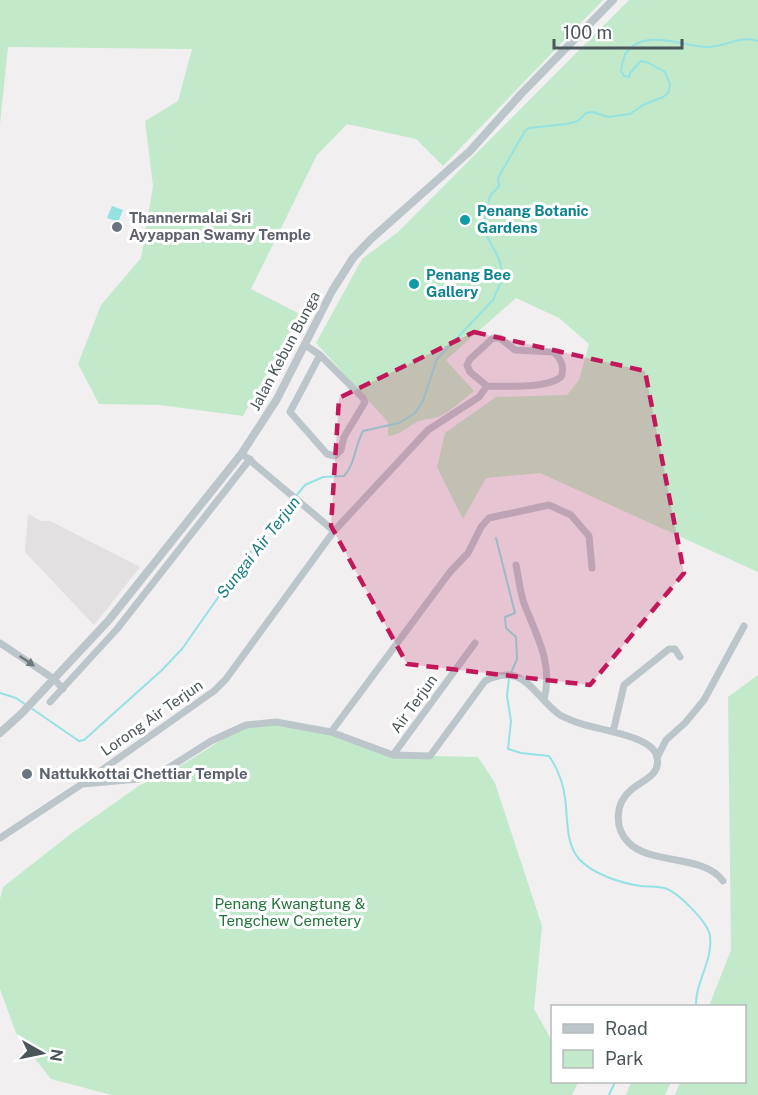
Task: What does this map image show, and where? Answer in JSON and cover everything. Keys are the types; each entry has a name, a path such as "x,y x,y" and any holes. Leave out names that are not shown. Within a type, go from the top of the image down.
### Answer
{"street":[{"name":"Jalan Kebun Bunga","path":"0,733 21,714 109,620 242,453 278,399 332,291 353,258 371,239 470,151 535,79 613,0"},
{"path":"493,338 500,338 514,350 552,352 562,363 562,374 554,381 531,385 487,386 470,372 467,365 470,359 493,338"},
{"path":"305,345 320,355 365,400 365,404 344,437 341,450 335,456 327,454 290,411 320,355"},
{"name":"Lorong Air Terjun","path":"0,838 82,784 214,691 226,679 334,531 428,430 480,397 487,386"},
{"path":"242,453 334,531"},
{"path":"50,702 117,628 250,459"},
{"path":"331,732 450,572 468,553 481,527 489,518 549,505 572,515 589,536 592,568"},
{"path":"516,566 524,604 538,633 547,667 548,686 544,700"},
{"path":"723,881 715,873 703,868 641,852 629,844 620,831 618,815 623,800 632,788 650,777 666,740 685,723 704,700 744,627"},
{"path":"0,643 54,679 63,689"},
{"name":"Air Terjun","path":"82,784 138,779 162,772 211,741 246,725 276,722 331,732 393,755 475,643"},
{"path":"613,732 624,685 669,648 675,650 680,657"},
{"path":"393,755 430,756 485,681 497,675 513,676 530,684 560,715 587,727 613,732 650,745 666,740"},
{"path":"650,745 657,758"}],"highlighted area":[{"path":"474,332 645,371 684,573 590,685 407,664 331,526 339,398"}],"shaded area":[{"path":"28,514 41,521 50,521 140,567 94,625 25,552"}],"green space":[{"path":"0,0 603,0 443,166 416,139 347,124 317,155 251,289 300,314 243,416 160,405 99,404 78,364 101,305 141,258 153,186 145,121 178,101 192,49 8,47 0,124"},
{"path":"629,0 758,0 758,572 540,473 486,478 463,519 437,467 445,433 496,397 567,395 579,380 589,344 559,318 516,298 446,360 474,391 443,415 419,421 401,432 388,436 388,422 316,343 362,259 398,232"},
{"path":"758,675 758,1095 675,1095 680,1083 746,1083 746,1005 709,1005 731,950 728,697"},
{"name":"Penang Kwangtung & Tengchew Cemetery","path":"270,720 325,729 389,755 478,757 495,783 542,926 534,1009 551,1039 551,1083 578,1083 572,1095 112,1095 51,1079 17,1036 0,989 0,899 3,887 72,833 140,785 171,772 234,732"},
{"path":"631,1083 671,1083 665,1095 626,1095"}],"water":[{"path":"112,206 123,210 118,222 107,218"}],"waterway":[{"name":"Sungai Air Terjun","path":"31,708 79,741 84,740 182,649 245,559 305,485 323,477 344,476 363,431 399,423 415,413 423,401 437,359 493,300 501,282 501,266 486,234 485,216 490,196 499,186 498,178 525,131 529,128 578,121 586,113 593,112 608,117 630,114 643,105 663,97 668,93 670,85 665,72 641,61 629,77 624,76 621,71 626,53 634,45 643,41 665,40 707,47 745,39 758,41"},
{"path":"496,538 515,613 505,617 506,628 516,637 517,659 511,673"},
{"path":"509,678 507,696 511,721 508,749 549,756 560,776 569,838 579,859 599,873 624,883 670,890 704,923 710,936 710,945 696,997 696,1005"},
{"name":"Sungai Air Terjun","path":"0,693 16,698 26,705"},
{"path":"609,1095 615,1083"}],"place":[{"name":"Penang Botanic Gardens","path":"465,220"},
{"name":"Thannermalai Sri Ayyappan Swamy Temple","path":"117,227"},
{"name":"Penang Bee Gallery","path":"414,284"},
{"name":"Nattukkottai Chettiar Temple","path":"27,774"}]}
